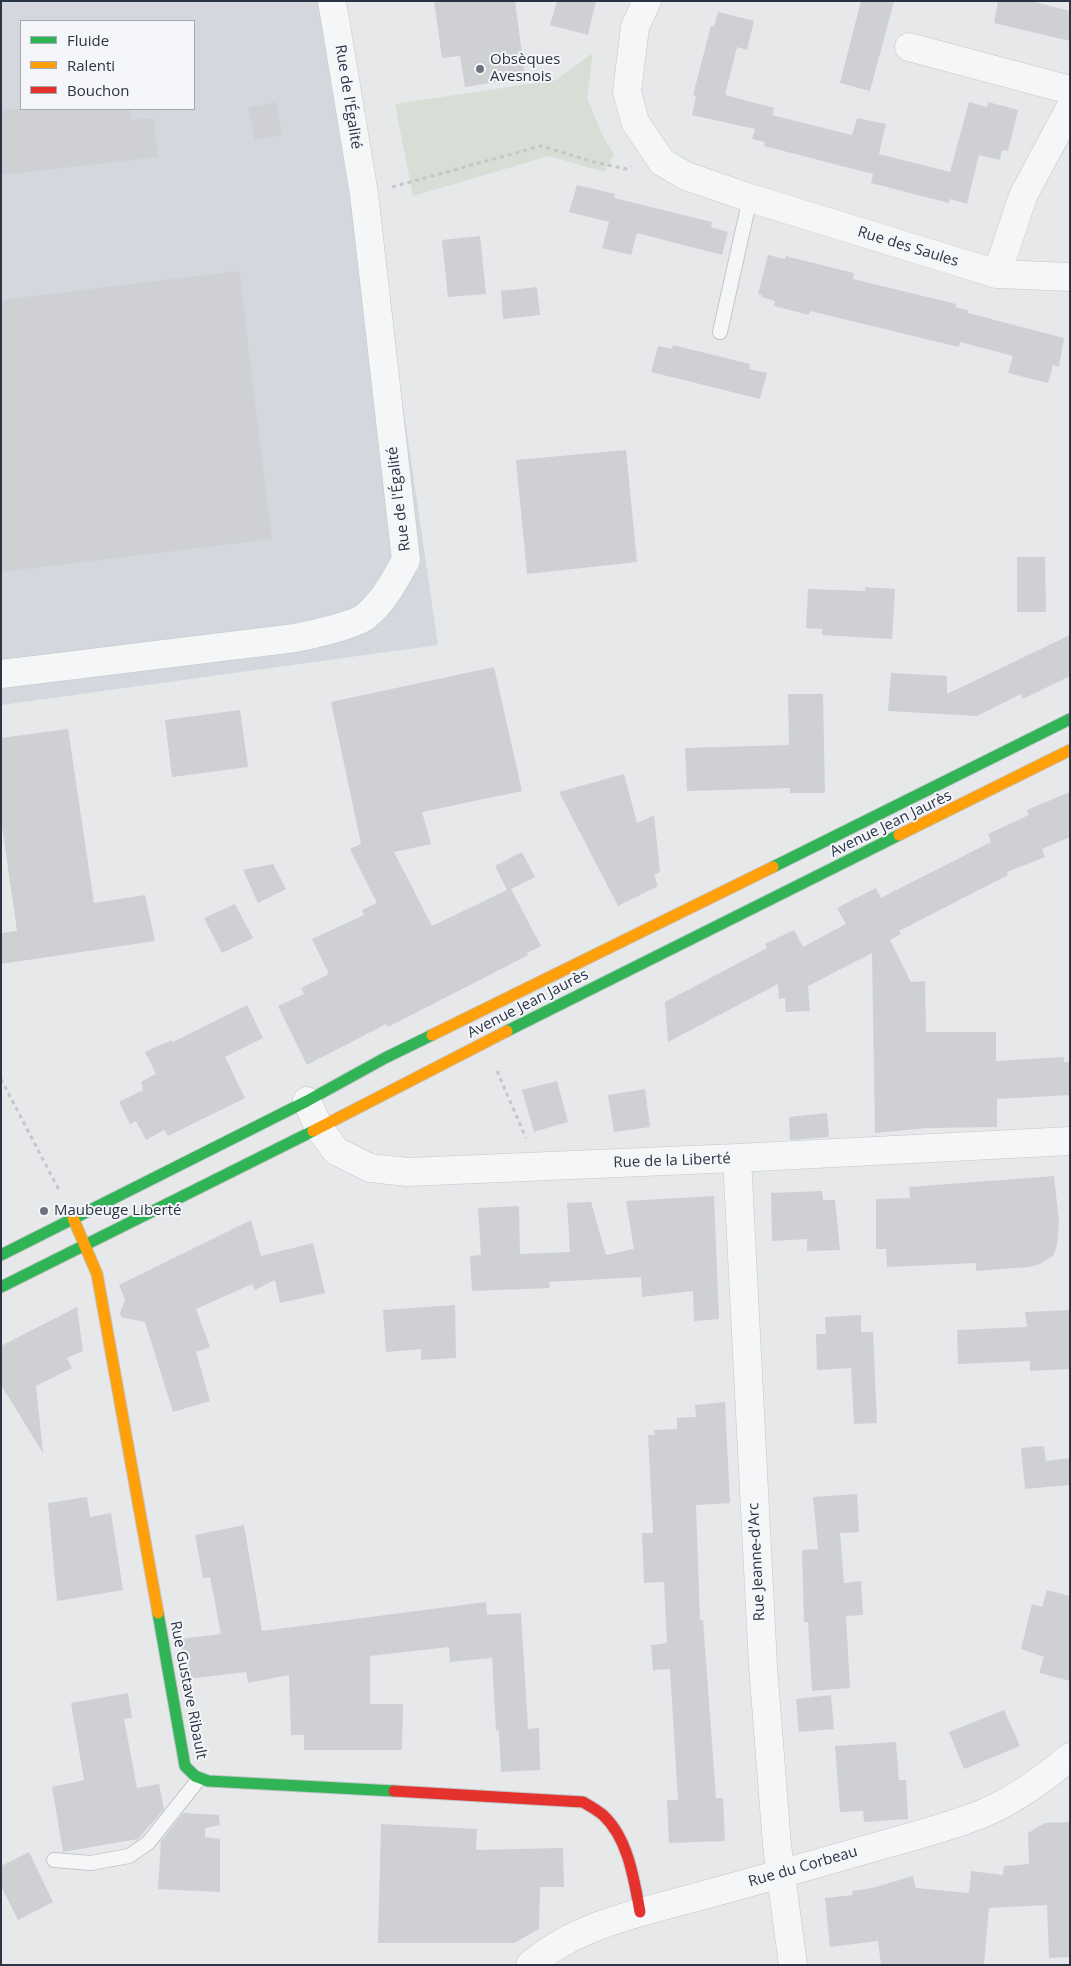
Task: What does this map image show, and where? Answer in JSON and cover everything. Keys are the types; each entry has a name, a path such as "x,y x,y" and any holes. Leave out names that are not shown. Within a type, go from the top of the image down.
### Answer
{"main road":[{"name":"Avenue Jean Jaurès","path":"1,1255 307,1101 385,1058 1070,719"},
{"name":"Avenue Jean Jaurès","path":"1,1287 320,1128 485,1042 1070,750"},
{"name":"Rue Gustave Ribault","path":"73,1218 96,1274 185,1766 190,1774 199,1779 584,1802 603,1815 621,1841 636,1886 640,1912"}],"street":[{"name":"Rue de l'Égalité","path":"1,674 296,638 328,630 364,618 388,593 406,560 364,194 332,1"},
{"path":"647,1 635,27 627,91 635,122 658,156"},
{"path":"909,47 1070,90"},
{"path":"997,274 1023,196 1070,108"},
{"name":"Rue des Saules","path":"658,156 686,176 750,198 997,274 1070,277"},
{"name":"Rue de la Liberté","path":"307,1101 320,1128 336,1151 370,1168 408,1172 1070,1141"},
{"name":"Rue Jeanne-d'Arc","path":"737,1158 763,1666 781,1874 793,1965"},
{"name":"Rue du Corbeau","path":"530,1965 540,1956 582,1932 640,1912 958,1823 986,1812 1030,1786 1070,1757"}],"lane":[{"path":"720,332 750,198"},
{"path":"54,1860 91,1863 129,1856 148,1842 199,1779"}],"path":[{"path":"364,194 541,146 594,162 626,169 658,156"},
{"path":"485,1042 539,1166"},
{"path":"1,1079 73,1218"}],"shaded area":[{"path":"1,1 344,1 438,645 1,705"},
{"path":"593,53 587,98 602,134 614,155 604,172 549,156 413,196 395,104 556,80"}],"building":[{"path":"434,1 515,1 525,77 465,87 460,56 442,58"},
{"path":"557,1 596,1 588,35 550,25"},
{"path":"861,1 894,1 870,91 840,83"},
{"path":"998,1 1031,1 1070,11 1070,41 994,23"},
{"path":"718,12 754,21 747,50 737,47 725,95 774,108 772,115 852,135 857,118 886,124 879,154 950,172 969,102 987,107 988,102 1018,110 1008,151 1002,150 1000,160 979,155 967,204 950,199 949,203 871,183 873,174 764,146 765,142 752,139 755,129 692,115 696,96 693,95 711,26 714,26"},
{"path":"276,102 282,135 255,140 248,108"},
{"path":"1,109 130,110 131,120 154,118 158,157 1,175"},
{"path":"577,185 615,194 614,198 712,222 711,227 728,232 722,255 637,233 631,255 602,248 609,222 569,212"},
{"path":"480,236 486,294 448,297 442,240"},
{"path":"768,255 785,259 786,256 854,273 853,279 956,304 955,307 968,310 968,313 1064,338 1059,367 1053,365 1048,383 1008,373 1013,356 960,342 959,347 810,311 809,315 774,306 775,301 761,297 762,295 758,294"},
{"path":"239,271 272,539 1,572 1,300"},
{"path":"537,287 540,315 503,319 501,291"},
{"path":"673,345 750,364 749,369 767,373 760,399 651,372 658,346 672,349"},
{"path":"626,450 637,562 527,574 516,460"},
{"path":"1017,557 1045,557 1046,612 1017,612"},
{"path":"865,587 895,589 892,639 822,635 822,629 806,628 808,589 865,591"},
{"path":"1070,635 1070,676 1023,699 1021,694 977,716 888,711 891,673 947,676 947,694"},
{"path":"494,667 522,791 422,812 431,844 394,852 432,926 507,890 495,866 522,852 535,877 511,889 541,946 527,953 528,955 388,1027 386,1024 307,1065 278,1006 304,994 301,988 329,974 312,939 364,915 362,910 377,903 350,849 361,844 331,702"},
{"path":"788,694 823,694 825,793 790,793 790,788 687,791 685,748 789,745"},
{"path":"240,710 248,767 172,777 165,720"},
{"path":"68,729 94,903 145,895 155,941 1,964 1,933 17,931 1,819 1,738"},
{"path":"624,774 637,823 654,815 660,872 654,875 658,886 618,906 559,792"},
{"path":"1070,792 1070,837 1042,849 1045,857 1007,872 1008,875 899,931 901,934 890,940 911,982 925,981 926,1032 996,1032 996,1061 1064,1057 1064,1062 1070,1062 1070,1095 997,1099 997,1127 927,1128 875,1133 872,953 808,986 810,1011 786,1012 785,998 779,999 778,984 668,1042 665,1002 767,948 765,944 794,930 803,947 846,924 837,908 876,888 881,898 991,842 988,834 1029,815 1027,810"},
{"path":"273,864 286,889 258,903 243,870"},
{"path":"235,904 253,938 222,953 204,918"},
{"path":"247,1005 263,1038 225,1057 245,1098 168,1136 164,1130 146,1140 136,1121 130,1124 119,1102 143,1090 141,1082 156,1074 145,1052 172,1040 173,1042"},
{"path":"557,1081 568,1122 534,1132 522,1090"},
{"path":"645,1089 650,1127 614,1132 608,1095"},
{"path":"827,1113 829,1137 790,1140 789,1117"},
{"path":"1054,1176 1059,1222 1057,1245 1053,1256 1040,1264 1029,1267 976,1271 976,1263 887,1267 886,1249 876,1249 876,1199 910,1198 909,1187"},
{"path":"822,1191 823,1200 835,1200 840,1250 807,1251 807,1239 772,1241 771,1193"},
{"path":"714,1196 719,1319 694,1321 693,1291 642,1297 641,1277 549,1282 550,1288 472,1291 470,1256 481,1255 478,1208 519,1206 520,1254 570,1252 567,1203 591,1202 606,1255 634,1249 626,1201"},
{"path":"251,1220 261,1256 313,1243 325,1293 280,1303 275,1280 255,1290 252,1284 196,1309 210,1347 196,1352 210,1401 173,1412 145,1322 121,1317 120,1313 125,1300 119,1285"},
{"path":"455,1305 456,1358 421,1360 421,1349 386,1352 383,1310"},
{"path":"77,1307 83,1351 67,1358 72,1368 36,1386 43,1453 1,1385 1,1346"},
{"path":"1070,1310 1070,1369 1030,1371 1030,1361 958,1364 957,1330 1027,1327 1025,1312"},
{"path":"861,1315 861,1332 873,1332 877,1423 854,1424 851,1368 817,1370 816,1334 826,1334 825,1317"},
{"path":"725,1402 730,1503 696,1505 700,1620 703,1620 716,1798 723,1798 725,1841 669,1843 667,1800 678,1800 670,1669 653,1670 651,1645 667,1643 664,1582 644,1583 642,1533 653,1533 648,1435 655,1435 654,1430 677,1429 677,1418 696,1417 695,1405"},
{"path":"1044,1446 1046,1461 1070,1458 1070,1485 1025,1489 1021,1448"},
{"path":"857,1494 859,1532 840,1533 844,1583 861,1581 863,1615 846,1616 850,1688 812,1691 808,1622 804,1622 802,1550 818,1549 813,1497"},
{"path":"87,1497 90,1517 111,1513 123,1590 57,1601 48,1503"},
{"path":"244,1525 262,1631 486,1602 487,1615 521,1613 528,1729 539,1728 540,1770 501,1772 499,1731 496,1730 492,1658 450,1662 449,1647 370,1656 370,1704 403,1704 402,1750 304,1750 304,1735 291,1735 289,1675 248,1683 246,1672 188,1679 180,1639 221,1634 210,1577 203,1578 195,1535"},
{"path":"1047,1590 1070,1596 1070,1681 1039,1673 1044,1657 1021,1649 1032,1604 1042,1607"},
{"path":"128,1693 132,1718 124,1719 137,1788 159,1784 164,1809 138,1839 63,1852 52,1787 84,1780 71,1703"},
{"path":"831,1695 834,1729 799,1732 796,1699"},
{"path":"1004,1710 1020,1746 964,1769 949,1732"},
{"path":"896,1742 899,1780 906,1780 908,1819 864,1822 863,1811 840,1812 835,1746"},
{"path":"183,1813 219,1815 220,1825 205,1828 205,1837 220,1839 220,1892 158,1889 161,1841"},
{"path":"1070,1822 1070,1957 1049,1958 1047,1905 989,1908 984,1965 881,1965 878,1941 830,1947 825,1898 853,1895 852,1891 872,1888 913,1876 916,1888 969,1893 971,1871 1003,1875 1004,1866 1029,1864 1028,1833 1045,1823"},
{"path":"381,1824 477,1829 476,1850 563,1848 564,1887 540,1887 539,1929 514,1943 378,1943"},
{"path":"29,1852 53,1902 18,1920 1,1886 1,1866"}],"traffic: fast":[{"path":"773,867 1070,719"},
{"path":"507,1031 899,835"},
{"path":"1,1255 307,1101 385,1058 432,1035"},
{"path":"1,1287 313,1131"},
{"path":"158,1613 185,1766 195,1776 208,1781 394,1791"}],"traffic: slow":[{"path":"899,835 1070,750"},
{"path":"432,1035 773,867"},
{"path":"313,1131 507,1031"},
{"path":"73,1218 97,1274 158,1613"}],"traffic: jam":[{"path":"394,1791 583,1802 603,1815 612,1824 618,1835 629,1860 640,1912"}],"place":[{"name":"Obsèques Avesnois","path":"480,69"},
{"name":"Maubeuge Liberté","path":"44,1211"}]}
